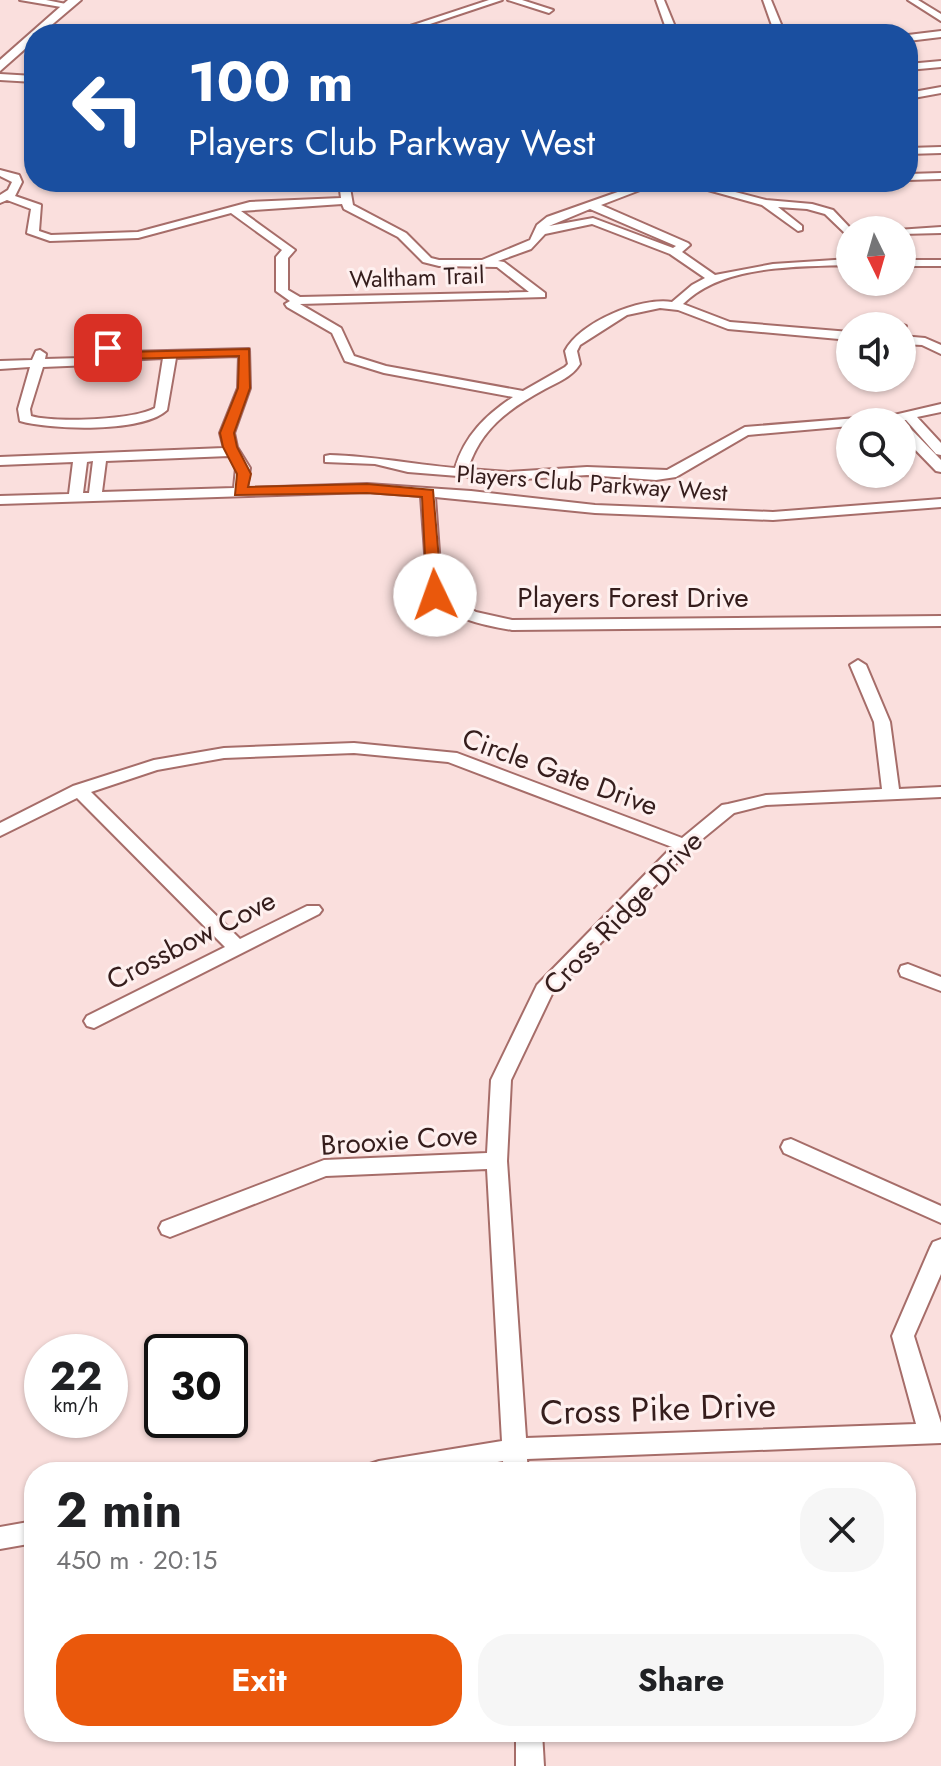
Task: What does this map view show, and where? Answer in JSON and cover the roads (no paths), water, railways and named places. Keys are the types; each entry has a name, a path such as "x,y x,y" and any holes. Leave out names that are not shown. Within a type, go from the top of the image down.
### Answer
{"main road":[{"path":"46,24 71,2"},
{"path":"0,67 24,43"},
{"path":"0,56 16,50"}],"street":[{"path":"24,0 71,2"},
{"path":"422,24 498,0"},
{"path":"512,0 549,10"},
{"path":"660,0 669,24"},
{"path":"767,0 776,24"},
{"path":"912,0 941,18"},
{"path":"918,37 941,34"},
{"path":"918,65 941,64"},
{"path":"0,77 24,81"},
{"path":"0,85 24,83"},
{"path":"918,94 941,90"},
{"path":"918,151 941,150"},
{"path":"918,171 941,176"},
{"path":"0,173 15,177 24,174"},
{"path":"4,198 16,187 15,177"},
{"path":"346,192 348,207 402,235 427,260 439,263 486,263 533,245 551,219 628,192"},
{"path":"723,192 766,203 808,206 829,212 836,219"},
{"path":"4,198 37,207 33,233 50,238 138,235 250,205 347,201"},
{"path":"766,203 798,228"},
{"path":"591,205 684,245 674,252"},
{"path":"233,210 289,250 282,257 282,291 293,299 290,303 337,331 349,358 384,369 526,395"},
{"path":"541,231 593,221 674,252 714,279"},
{"path":"916,231 941,230"},
{"name":"Waltham Trail","path":"293,299 311,303 541,295 500,264 486,263"},
{"path":"675,306 697,286 714,279 773,268 836,263"},
{"path":"916,263 941,263"},
{"path":"460,472 463,455 475,433 493,416 570,370 574,364 571,351 575,343 623,312 646,305 675,306 728,325 836,335"},
{"path":"812,333 836,329"},
{"path":"916,335 938,348"},
{"path":"916,343 938,348"},
{"path":"0,365 38,359 91,357 108,363 122,356 245,352 244,388 227,433 244,474 240,492"},
{"path":"75,498 90,451 161,410 170,354"},
{"path":"0,355 38,359"},
{"path":"38,359 24,409 25,418 90,451"},
{"path":"916,416 941,408"},
{"path":"330,459 375,460 408,468 460,472 544,476 610,472 656,476 671,474 745,431 836,423"},
{"path":"916,436 938,457"},
{"path":"916,445 938,457"},
{"path":"0,461 90,451 233,452"},
{"path":"90,451 95,497"},
{"name":"Players Club Parkway West","path":"0,500 367,488 623,511 773,516 941,503"},
{"name":"Players Forest Drive","path":"428,493 435,595 459,613 482,621 512,625 941,621"},
{"path":"858,665 882,722 891,793"},
{"name":"Circle Gate Drive","path":"0,830 79,790 154,765 224,753 354,748 451,757 684,845"},
{"path":"79,790 237,947"},
{"name":"Cross Ridge Drive","path":"515,1460 497,1161 501,1080 544,990 684,845 728,809 766,800 941,792"},
{"name":"Crossbow Cove","path":"94,1021 313,910"},
{"path":"908,971 941,984"},
{"path":"791,1147 941,1215"},
{"name":"Brooxie Cove","path":"170,1228 324,1168 497,1161"},
{"path":"936,1433 903,1336 941,1248"},
{"name":"Cross Pike Drive","path":"492,1462 936,1433"},
{"path":"0,1538 24,1534"},
{"path":"529,1742 530,1766"}]}
